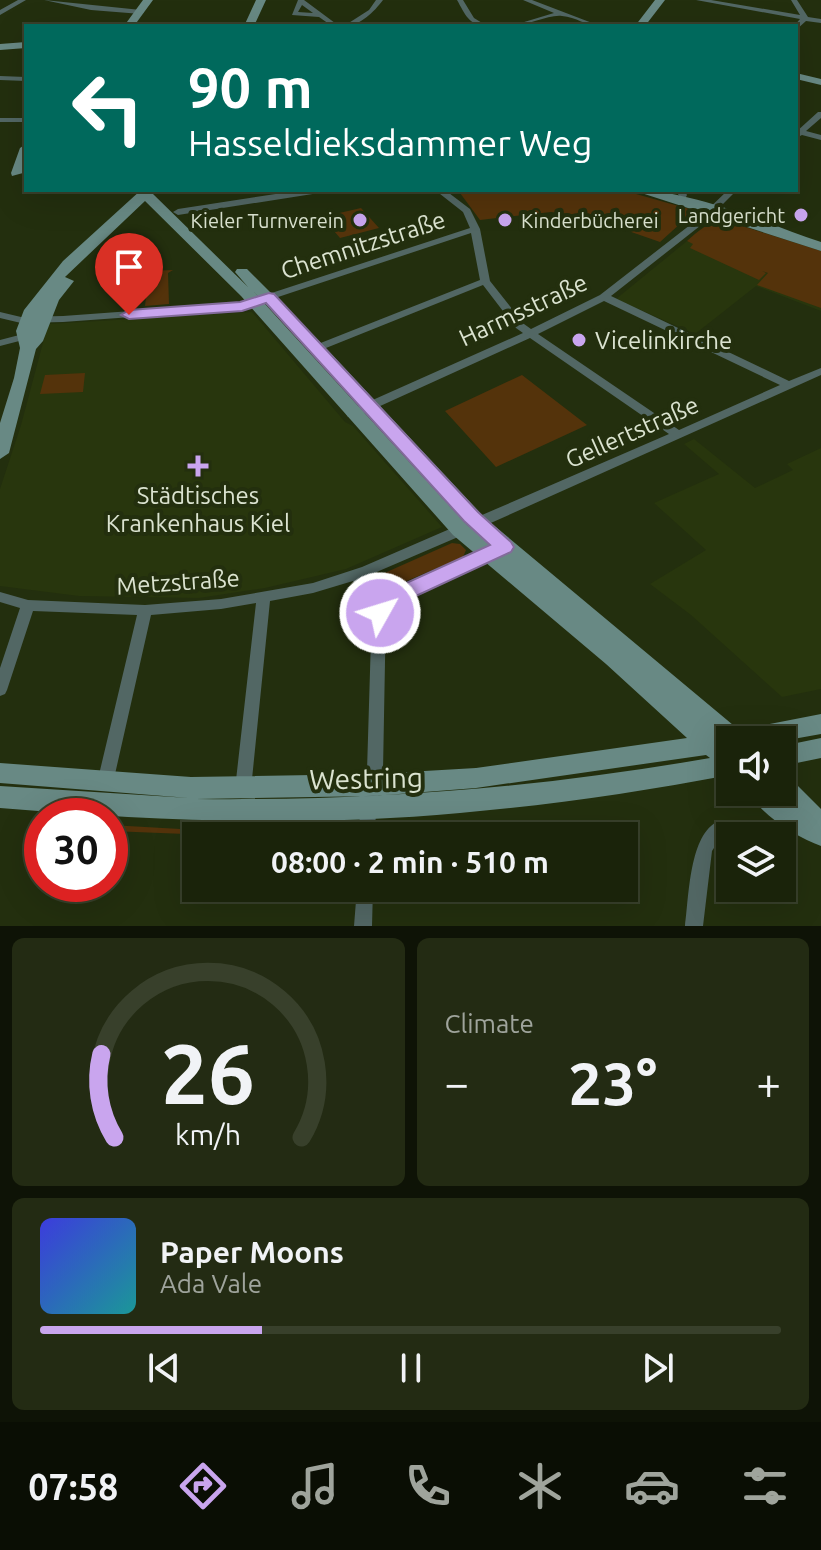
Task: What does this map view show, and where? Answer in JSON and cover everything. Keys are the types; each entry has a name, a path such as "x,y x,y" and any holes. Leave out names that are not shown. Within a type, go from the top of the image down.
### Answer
{"main road":[{"path":"139,24 148,0"},
{"path":"131,24 156,0"},
{"path":"241,24 249,0"},
{"path":"242,24 261,0"},
{"path":"642,24 660,0"},
{"path":"0,47 24,45"},
{"path":"798,76 821,82"},
{"path":"647,192 821,238"},
{"path":"681,192 715,208 821,247"},
{"path":"152,194 178,212 262,300 469,527 614,658 716,732"},
{"path":"152,194 262,300 317,348 361,410"},
{"path":"0,453 30,331 32,305 46,287 152,194"},
{"name":"Westring","path":"796,729 821,724"},
{"name":"Westring","path":"0,797 101,808 370,797 716,743"},
{"path":"796,753 821,748"},
{"name":"Westring","path":"0,773 105,783 370,797 432,807 518,798 716,766"},
{"path":"796,800 821,826"},
{"path":"778,806 821,835"}],"street":[{"path":"0,13 23,0"},
{"path":"47,0 91,8 144,12"},
{"path":"321,15 294,14 301,0 333,24"},
{"path":"350,24 371,11 380,0"},
{"path":"460,0 471,19 480,24"},
{"path":"526,0 590,24"},
{"path":"699,0 821,21"},
{"path":"794,0 805,18"},
{"path":"521,24 557,14"},
{"path":"798,26 805,18"},
{"path":"0,78 24,79"},
{"path":"798,134 821,114"},
{"path":"0,120 24,120"},
{"path":"798,134 821,138"},
{"path":"178,212 306,192"},
{"path":"442,192 465,208 475,229 485,281 503,308 530,333 679,435"},
{"name":"Harmsstraße","path":"361,410 604,297 731,192"},
{"name":"Chemnitzstraße","path":"30,331 242,306 475,229"},
{"path":"317,348 485,281"},
{"path":"604,297 791,386"},
{"path":"0,315 30,331"},
{"path":"0,343 30,331"},
{"name":"Gellertstraße","path":"469,527 821,371"},
{"name":"Metzstraße","path":"0,597 28,605 145,610 263,598 356,575 469,527"},
{"path":"379,604 497,551"},
{"path":"356,575 379,604 368,822"},
{"path":"243,789 263,598"},
{"path":"0,690 28,605"},
{"path":"105,783 145,610"},
{"path":"694,926 704,849 716,832"},
{"path":"363,926 364,902"}],"shaded area":[{"path":"629,192 689,209 692,213 660,242 614,226 614,219 551,212 480,220 460,193"},
{"path":"361,208 379,228 340,238 322,217"},
{"path":"723,220 821,251 821,308 757,285 768,273 762,271 766,273 759,280 690,248 693,244 687,241 695,234"},
{"path":"687,241 821,294 821,311 756,286 695,334 616,299"},
{"path":"173,270 168,273 169,304 145,306 149,271"},
{"name":"Städtisches Krankenhaus Kiel","path":"252,312 345,422 353,426 442,527 346,569 265,588 199,598 79,596 0,586 0,489 48,324"},
{"path":"85,373 83,392 40,394 45,375"},
{"path":"522,375 587,425 496,467 445,411"},
{"path":"694,439 755,488 793,470 787,464 821,448 821,689 782,697 691,615 650,584 706,550 654,503 719,474 684,444"},
{"path":"452,543 460,544 466,550 463,557 390,588 383,587 380,575"},
{"path":"128,826 182,829 182,834 128,832"}],"place":[{"name":"Landgericht","path":"801,215"},
{"name":"Kieler Turnverein","path":"360,220"},
{"name":"Kinderbücherei","path":"505,220"},
{"name":"Vicelinkirche","path":"579,340"},
{"name":"Städtisches Krankenhaus Kiel","path":"198,466"}],"route":[{"path":"129,315 242,306 269,297 471,516 504,547 379,604 380,613"}]}
